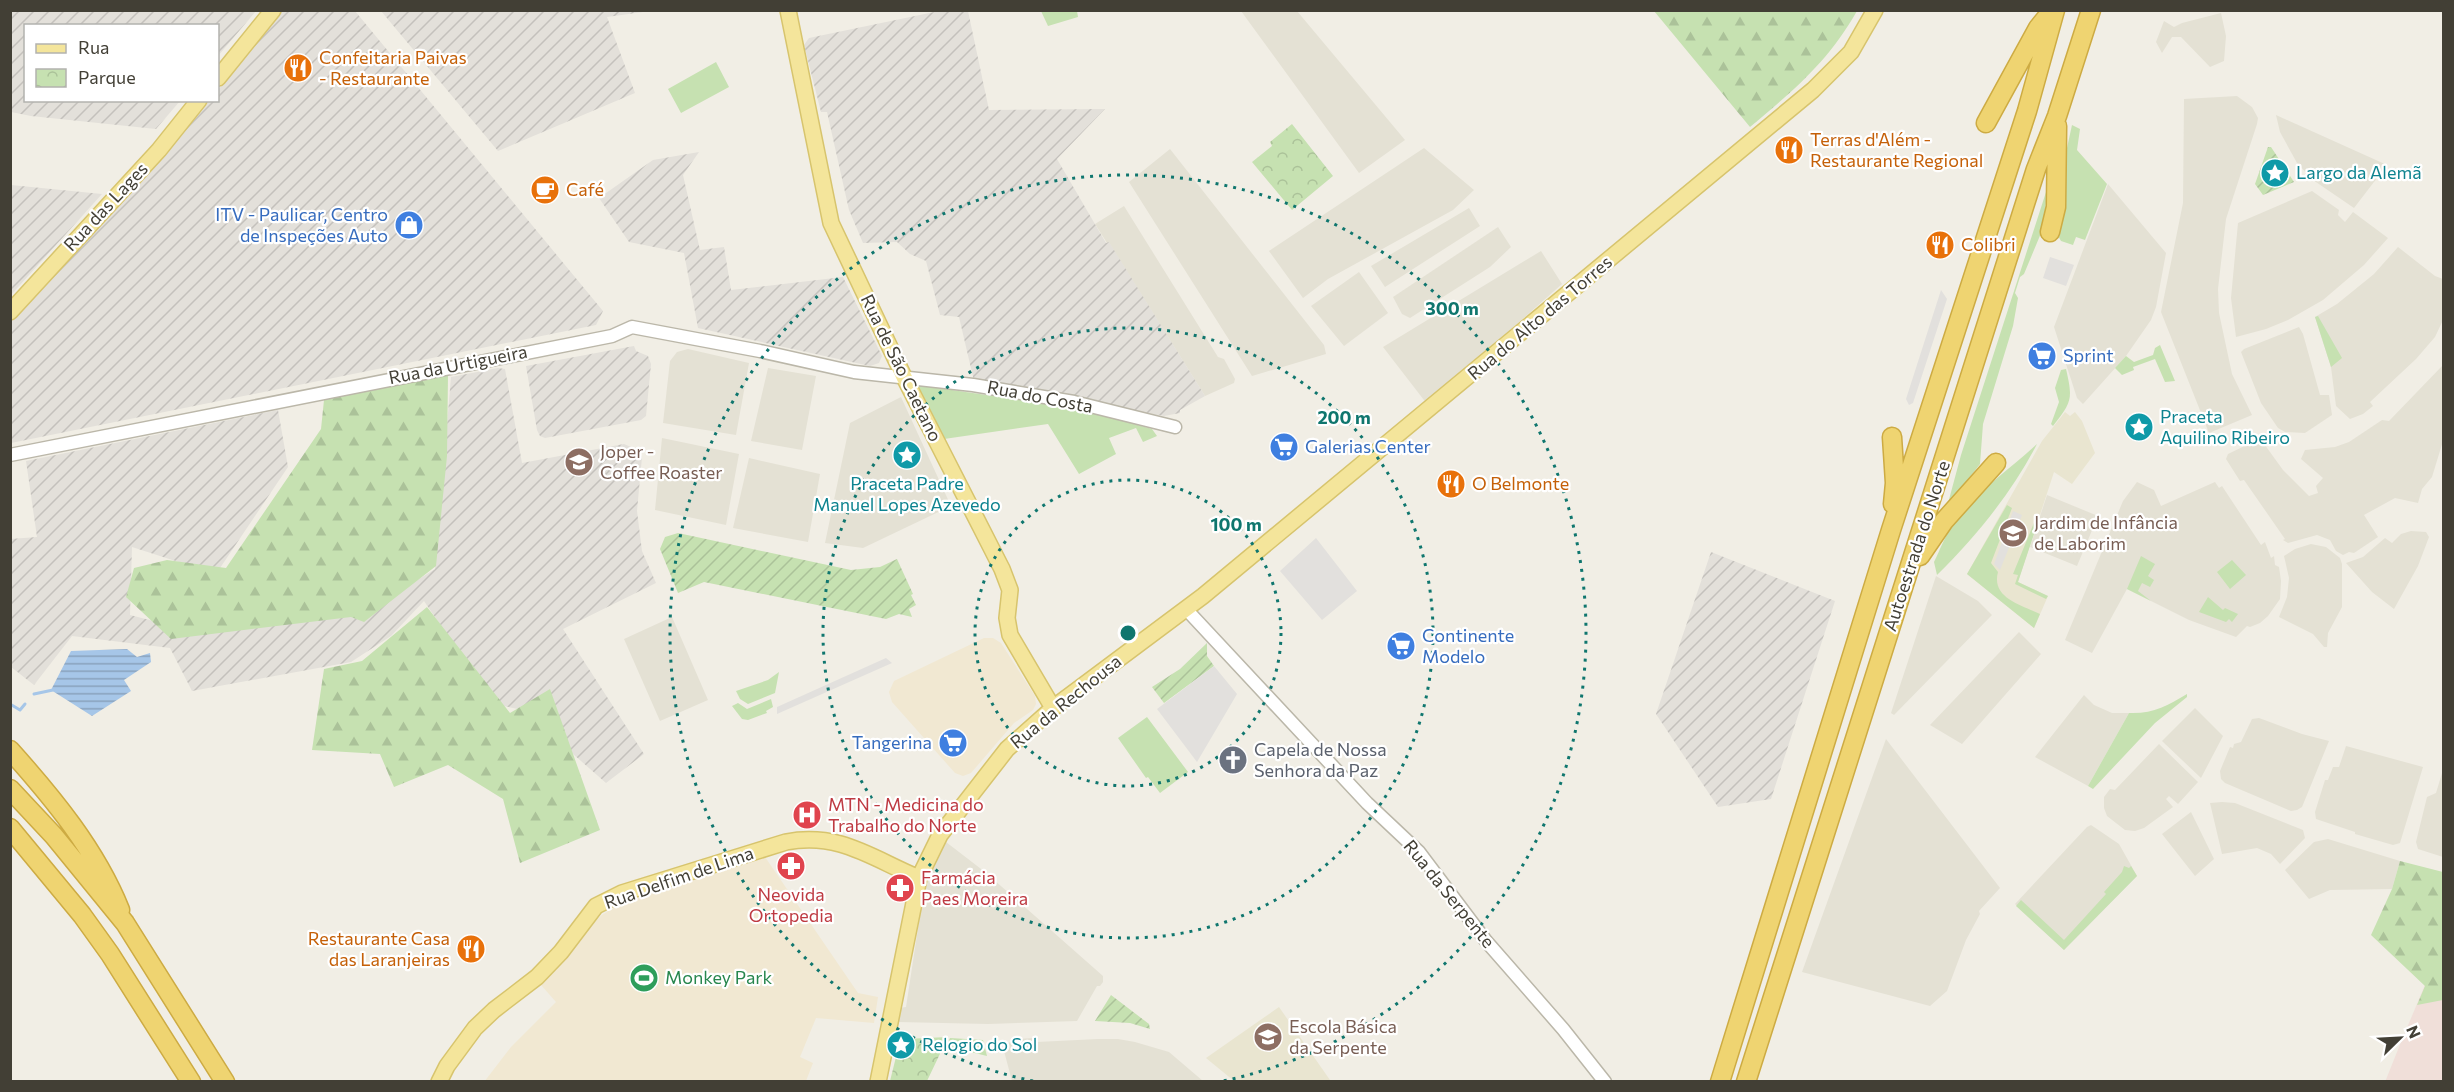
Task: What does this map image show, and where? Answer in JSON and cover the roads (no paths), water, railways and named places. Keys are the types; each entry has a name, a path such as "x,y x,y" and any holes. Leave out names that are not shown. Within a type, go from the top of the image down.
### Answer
{"highway":[{"path":"1986,123 2038,28 2054,10"},
{"name":"Autoestrada do Norte","path":"1720,1082 1891,530 2024,123 2054,10"},
{"name":"Autoestrada do Norte","path":"1746,1082 2036,169 2057,116 2091,10"},
{"path":"2050,232 2056,207 2057,116"},
{"path":"1891,530 1894,483 1892,437"},
{"path":"1909,572 1944,521 1996,463"},
{"path":"10,750 39,782 107,879 125,922"},
{"path":"10,789 54,836 125,922 225,1082"},
{"path":"14,835 82,915 105,946 191,1082"}],"main road":[{"path":"219,77 273,10"},
{"name":"Rua de São Caetano","path":"788,10 831,223 904,377 1002,569 1010,590 1007,618 1010,635 1053,708"},
{"name":"Rua do Alto das Torres","path":"1186,609 1813,90 1851,52 1875,10"},
{"name":"Rua das Lages","path":"10,312 159,150 197,102"},
{"name":"Rua da Rechousa","path":"878,1082 919,878 940,835 988,771 1014,742 1053,708 1186,609"},
{"name":"Rua Delfim de Lima","path":"439,1082 447,1066 475,1028 494,1010 537,977 561,952 596,906 622,893 806,839 842,843 919,878"}],"street":[{"name":"Rua da Urtigueira","path":"10,455 374,381 612,336 632,327 760,351 854,372 904,377"},
{"name":"Rua do Costa","path":"904,377 973,385 1074,402 1175,427"},
{"name":"Rua da Serpente","path":"1186,609 1367,803 1419,852 1486,941 1563,1029 1605,1082"}],"water":[{"path":"127,649 137,657 150,653 151,662 124,680 131,691 92,716 51,690 71,651"}],"waterway":[{"path":"34,694 53,690"},
{"path":"10,704 20,710 25,704"}],"place":[{"name":"Confeitaria Paivas - Restaurante","path":"298,68"},
{"name":"Terras d'Além - Restaurante Regional","path":"1789,150"},
{"name":"Largo da Alemã","path":"2275,173"},
{"name":"Café","path":"545,190"},
{"name":"ITV - Paulicar, Centro de Inspeções Auto","path":"409,225"},
{"name":"Colibri","path":"1940,245"},
{"name":"Sprint","path":"2042,356"},
{"name":"Praceta Aquilino Ribeiro","path":"2139,427"},
{"name":"Galerias Center","path":"1284,447"},
{"name":"Praceta Padre Manuel Lopes Azevedo","path":"907,455"},
{"name":"Joper - Coffee Roaster","path":"579,462"},
{"name":"O Belmonte","path":"1451,484"},
{"name":"Jardim de Infância de Laborim","path":"2013,533"},
{"name":"Continente Modelo","path":"1401,646"},
{"name":"Tangerina","path":"953,743"},
{"name":"Capela de Nossa Senhora da Paz","path":"1233,760"},
{"name":"MTN - Medicina do Trabalho do Norte","path":"807,815"},
{"name":"Neovida Ortopedia","path":"791,866"},
{"name":"Farmácia Paes Moreira","path":"900,888"},
{"name":"Restaurante Casa das Laranjeiras","path":"471,949"},
{"name":"Monkey Park","path":"644,978"},
{"name":"Escola Básica da Serpente","path":"1268,1037"},
{"name":"Relogio do Sol","path":"901,1045"}]}
